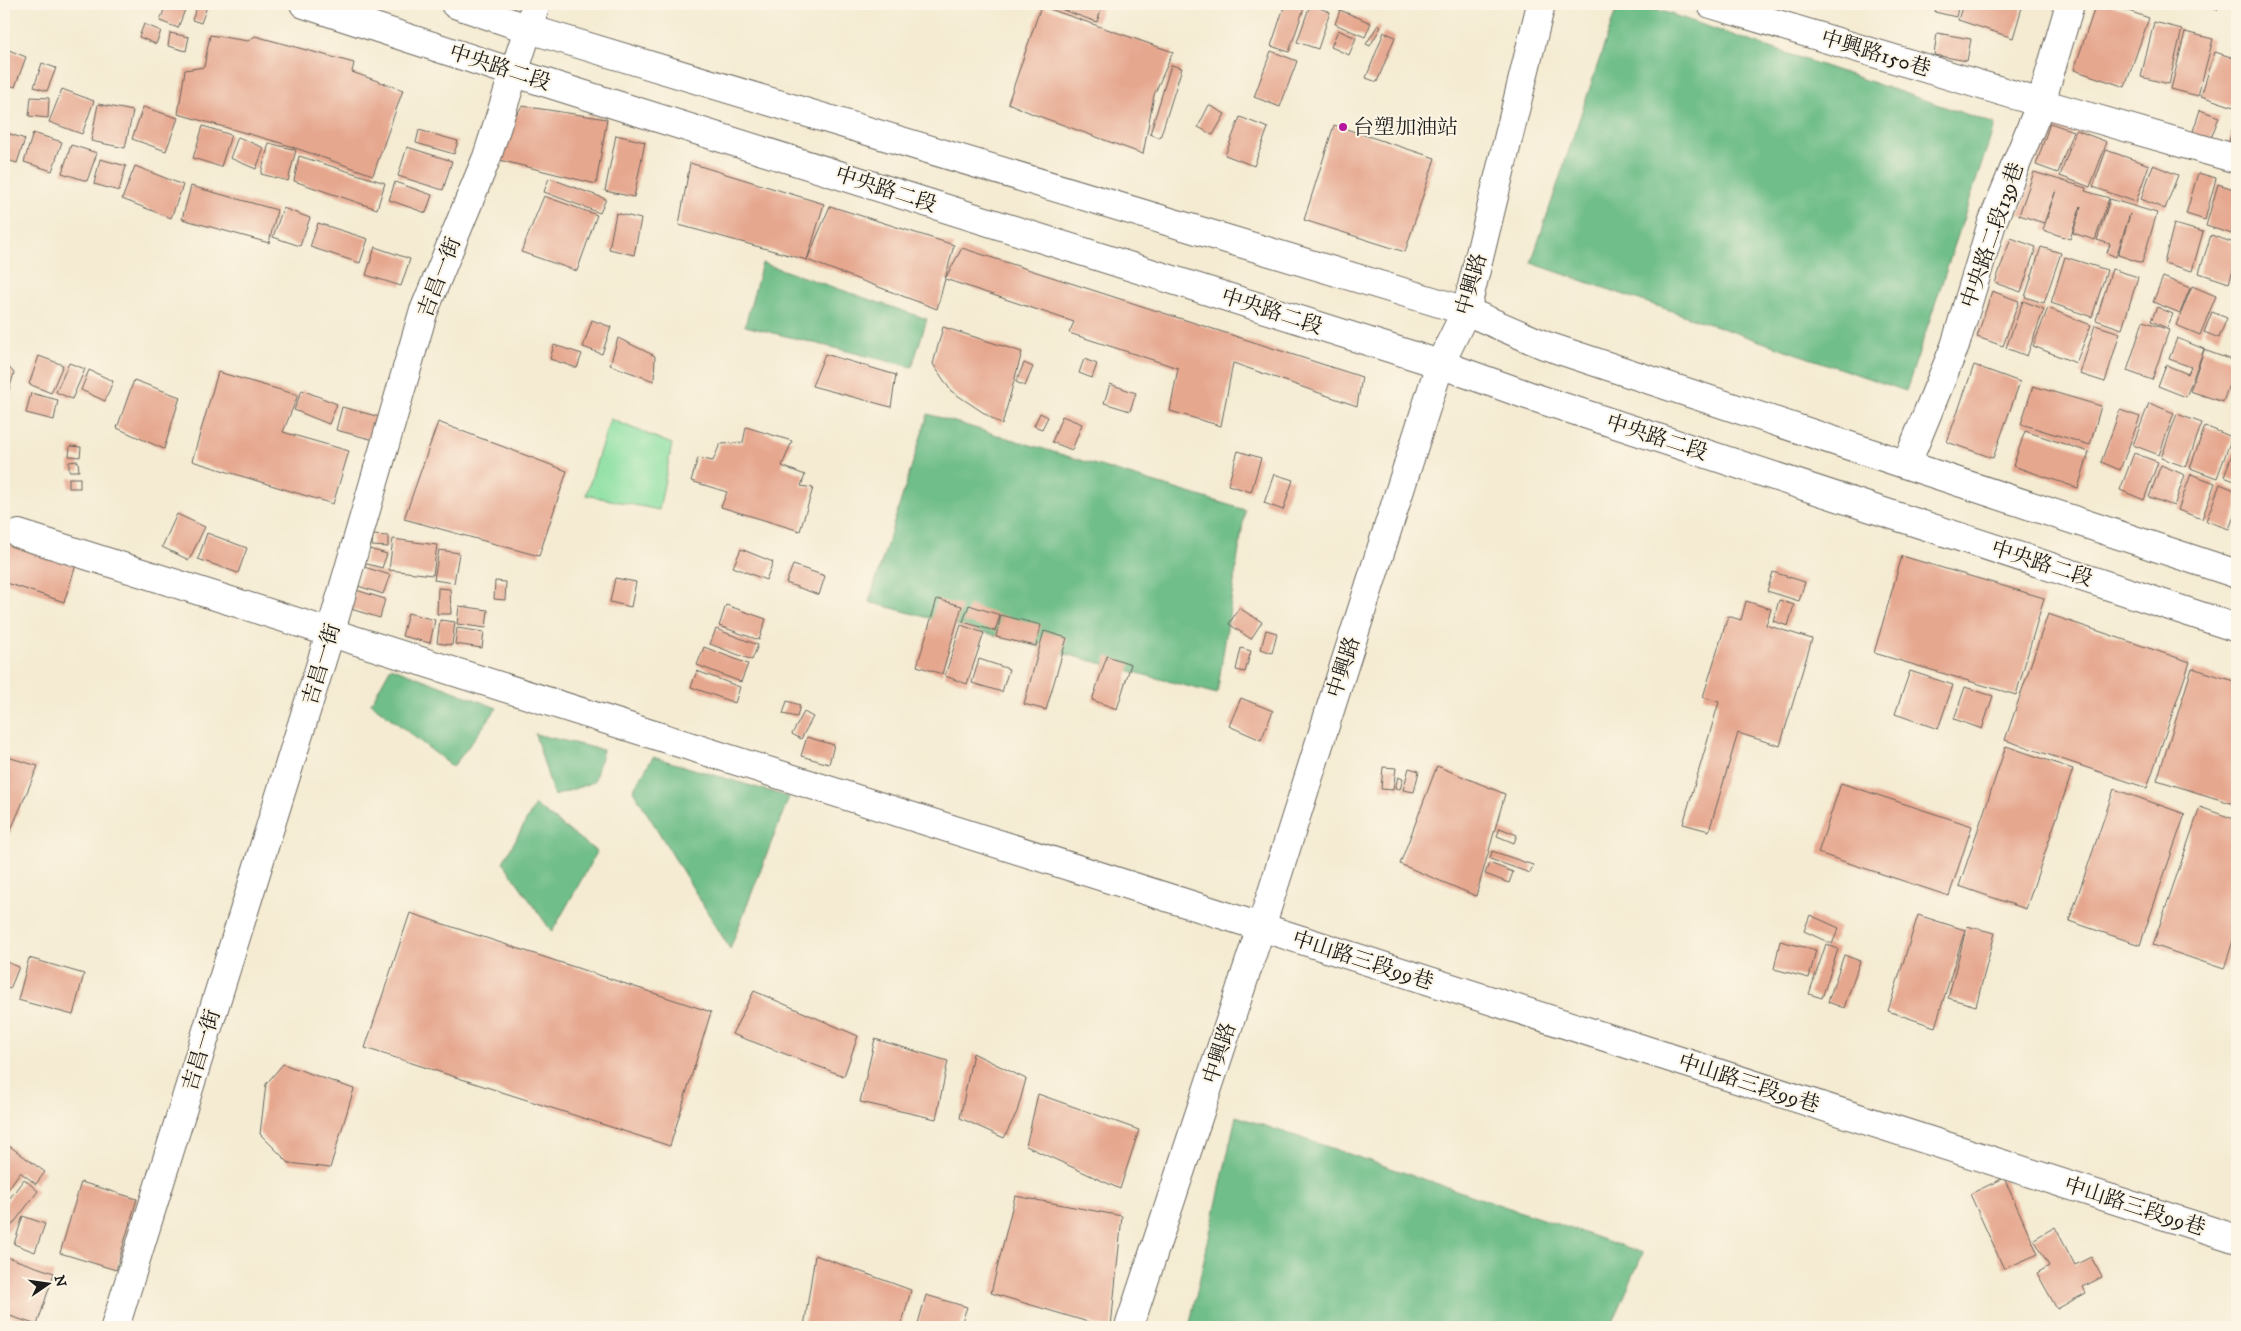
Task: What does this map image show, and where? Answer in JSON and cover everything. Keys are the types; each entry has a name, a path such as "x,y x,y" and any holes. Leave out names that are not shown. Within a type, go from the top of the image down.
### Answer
{"street":[{"name":"中央路二段","path":"304,4 515,73 1440,364 1546,401 2237,628"},
{"path":"455,4 533,16 1466,312 1544,345 1907,463 2237,574"},
{"name":"中興路","path":"1129,1327 1261,927 1440,364 1466,312 1541,4"},
{"name":"中興路150巷","path":"1711,4 2041,103 2237,158"},
{"name":"中央路二段139巷","path":"1907,463 1954,346 1992,223 2041,103 2070,4"},
{"name":"吉昌一街","path":"114,1327 330,634 423,314 487,156 533,16"},
{"name":"中山路三段99巷","path":"19,534 330,634 1261,927 2237,1239"}],"green space":[{"path":"1618,4 1641,4 1995,124 1906,391 1531,263"},
{"path":"762,263 927,319 912,367 745,326"},
{"path":"928,414 1245,510 1217,694 869,602"},
{"path":"610,419 672,444 659,510 586,495"},
{"path":"391,667 497,708 453,767 371,703"},
{"path":"535,734 603,750 594,782 554,796"},
{"path":"653,757 789,797 730,949 633,790"},
{"path":"535,805 597,852 552,932 503,862"},
{"path":"1236,1116 1643,1253 1611,1327 1189,1327"}],"building":[{"path":"166,4 177,4 186,7 178,28 160,21"},
{"path":"198,4 208,4 201,23 192,20"},
{"path":"1046,4 1103,4 1097,22"},
{"path":"1285,4 1304,8 1289,52 1271,46"},
{"path":"1910,4 1930,4 1929,9"},
{"path":"1937,4 1959,4 1956,17 1935,12"},
{"path":"1963,4 2023,4 2013,38 1958,20"},
{"path":"2096,4 2108,4 2149,18 2125,87 2074,70"},
{"path":"2198,4 2219,4 2217,10"},
{"path":"2222,4 2237,4 2237,10"},
{"path":"1310,5 1330,12 1318,49 1297,42"},
{"path":"1041,6 1173,52 1154,95 1143,154 1008,103"},
{"path":"1340,10 1371,23 1365,37 1335,24"},
{"path":"2154,22 2182,29 2169,84 2141,77"},
{"path":"144,24 161,31 156,44 139,37"},
{"path":"1378,25 1381,27 1370,46 1366,44"},
{"path":"1338,30 1356,38 1349,55 1331,47"},
{"path":"1384,32 1395,37 1377,82 1366,78"},
{"path":"2185,32 2213,39 2198,96 2171,89"},
{"path":"170,33 189,37 186,51 168,46"},
{"path":"1937,33 1971,39 1967,61 1934,55"},
{"path":"210,35 248,41 255,36 354,63 352,72 403,90 373,175 281,143 178,114 185,70 204,67"},
{"path":"9,50 26,57 15,87 4,83 4,65"},
{"path":"1271,51 1297,61 1280,107 1254,97"},
{"path":"2215,52 2237,59 2237,108 2201,96"},
{"path":"42,63 56,68 47,91 34,87"},
{"path":"1171,65 1182,68 1160,138 1150,134"},
{"path":"62,89 94,101 82,134 49,122"},
{"path":"31,97 49,98 48,118 29,116"},
{"path":"98,104 133,111 125,148 91,141"},
{"path":"1209,105 1225,114 1213,135 1198,127"},
{"path":"522,106 607,119 596,184 487,157"},
{"path":"143,107 178,118 166,151 132,139"},
{"path":"2200,110 2219,117 2210,141 2192,134"},
{"path":"1240,117 1268,128 1254,166 1225,155"},
{"path":"2235,121 2237,122 2237,147 2228,145"},
{"path":"2050,123 2073,131 2058,173 2036,165"},
{"path":"1334,125 1435,158 1405,252 1304,220"},
{"path":"203,126 231,135 221,167 193,158"},
{"path":"419,130 458,141 454,154 416,143"},
{"path":"2076,130 2107,142 2090,187 2060,176"},
{"path":"4,132 25,139 17,163 4,159"},
{"path":"33,133 62,142 52,171 24,162"},
{"path":"616,135 645,142 634,197 605,191"},
{"path":"238,137 264,148 256,169 230,158"},
{"path":"269,143 296,150 288,181 261,174"},
{"path":"71,145 97,153 87,181 62,173"},
{"path":"407,147 452,161 443,190 398,176"},
{"path":"2106,150 2149,165 2136,202 2093,187"},
{"path":"299,156 385,183 377,209 294,181"},
{"path":"100,159 126,166 119,191 94,184"},
{"path":"690,163 824,204 807,260 679,225"},
{"path":"2153,165 2178,175 2165,209 2141,199"},
{"path":"135,166 183,185 171,218 122,199"},
{"path":"2034,172 2086,188 2085,191 2109,198 2095,240 2073,233 2081,206 2070,239 2043,230 2056,190 2044,223 2019,215"},
{"path":"2198,173 2216,178 2205,220 2186,214"},
{"path":"549,178 606,199 600,213 544,192"},
{"path":"395,182 432,195 426,213 389,200"},
{"path":"2218,184 2237,190 2237,217 2232,234 2206,226"},
{"path":"191,186 277,210 269,243 182,219"},
{"path":"544,196 597,215 577,271 521,252"},
{"path":"2110,199 2157,213 2142,263 2118,255 2130,214 2116,257 2107,253 2110,244 2097,240"},
{"path":"830,206 954,245 937,309 807,260"},
{"path":"283,208 310,218 300,246 273,237"},
{"path":"616,213 641,219 634,255 609,249"},
{"path":"318,223 368,239 360,263 310,247"},
{"path":"2174,224 2203,232 2192,271 2164,263"},
{"path":"2211,235 2237,244 2237,258 2229,283 2199,273"},
{"path":"2011,238 2036,247 2021,292 1995,283"},
{"path":"375,247 410,259 401,286 366,275"},
{"path":"2041,247 2061,253 2044,303 2025,297"},
{"path":"962,248 1362,377 1357,406 1233,363 1221,426 1170,411 1178,368 1069,333 1074,322 945,279"},
{"path":"2065,257 2107,270 2092,317 2051,303"},
{"path":"2112,269 2138,277 2122,329 2096,320"},
{"path":"2163,277 2190,288 2180,313 2153,302"},
{"path":"2192,286 2216,296 2200,335 2176,325"},
{"path":"1992,291 2019,301 2003,346 1977,337"},
{"path":"2023,301 2044,309 2027,356 2006,348"},
{"path":"2157,307 2173,314 2167,328 2151,321"},
{"path":"2048,308 2091,325 2076,363 2033,346"},
{"path":"2212,312 2227,318 2219,338 2204,332"},
{"path":"592,320 611,327 602,354 583,347"},
{"path":"2143,321 2169,330 2152,380 2127,371"},
{"path":"2095,325 2120,333 2105,382 2080,374"},
{"path":"943,327 1022,352 1002,425 951,391 933,364"},
{"path":"2237,330 2237,346 2232,344"},
{"path":"618,338 655,356 654,381 610,365"},
{"path":"2177,338 2204,349 2186,397 2158,386 2166,365 2188,374 2191,367 2169,359"},
{"path":"554,345 582,354 577,368 550,359"},
{"path":"2204,350 2237,362 2223,402 2190,391"},
{"path":"825,354 896,375 891,407 812,386"},
{"path":"39,356 63,365 51,393 29,384"},
{"path":"1084,359 1097,364 1092,378 1079,373"},
{"path":"4,362 14,373 4,407"},
{"path":"69,363 85,369 72,399 56,392"},
{"path":"1024,363 1033,367 1025,386 1016,382"},
{"path":"1974,365 2020,382 1993,458 1947,442"},
{"path":"89,370 113,381 105,401 81,390"},
{"path":"218,372 298,395 283,432 349,451 333,504 192,461"},
{"path":"134,380 180,397 164,449 117,428"},
{"path":"1110,384 1136,393 1130,411 1104,403"},
{"path":"2033,386 2101,406 2090,445 2021,424"},
{"path":"302,390 337,404 329,424 294,410"},
{"path":"31,393 58,400 54,420 26,413"},
{"path":"2149,403 2174,413 2159,455 2133,445"},
{"path":"342,407 380,417 374,440 336,430"},
{"path":"2120,410 2140,417 2120,470 2101,462"},
{"path":"1040,413 1048,417 1042,429 1034,426"},
{"path":"2177,414 2202,423 2186,467 2161,458"},
{"path":"1062,416 1082,424 1072,450 1052,442"},
{"path":"438,422 567,471 539,556 404,519"},
{"path":"2205,426 2232,437 2217,478 2190,468"},
{"path":"746,427 792,441 782,466 805,475 801,486 813,488 800,531 721,507 727,492 691,481 698,458 713,461 720,444 743,443"},
{"path":"2025,431 2089,452 2078,488 2013,466"},
{"path":"2237,441 2237,481 2224,476"},
{"path":"70,446 81,447 80,457 69,456"},
{"path":"1238,451 1261,458 1251,492 1228,485"},
{"path":"2134,453 2158,462 2144,500 2120,490"},
{"path":"78,461 79,471 69,471 69,462"},
{"path":"2161,465 2185,475 2174,506 2149,497"},
{"path":"1274,474 1293,480 1283,510 1264,503"},
{"path":"2191,474 2215,483 2202,519 2178,510"},
{"path":"69,478 80,478 80,488 69,488"},
{"path":"2220,484 2237,491 2237,508 2229,529 2206,521"},
{"path":"177,514 205,527 189,560 162,547"},
{"path":"207,533 247,548 238,573 198,559"},
{"path":"373,535 388,536 388,547 372,546"},
{"path":"393,539 437,545 433,575 389,570"},
{"path":"4,542 76,565 64,602 4,582"},
{"path":"369,549 387,554 382,568 364,563"},
{"path":"741,549 773,562 766,580 733,567"},
{"path":"439,550 459,553 454,583 434,580"},
{"path":"1902,556 2044,598 2016,695 1874,653"},
{"path":"793,565 825,576 819,595 786,583"},
{"path":"364,567 390,575 383,594 358,586"},
{"path":"1773,572 1805,582 1799,601 1767,591"},
{"path":"615,578 636,582 631,607 610,602"},
{"path":"495,581 506,582 505,600 494,599"},
{"path":"438,588 450,589 451,614 437,614"},
{"path":"356,590 385,599 380,618 351,609"},
{"path":"937,599 962,606 942,674 917,666"},
{"path":"1779,600 1794,605 1788,626 1773,621"},
{"path":"1746,601 1771,609 1766,625 1812,639 1780,746 1738,733 1709,831 1683,824 1719,702 1703,697 1728,616 1741,620"},
{"path":"726,605 766,619 759,640 719,626"},
{"path":"969,605 1000,615 995,631 963,622"},
{"path":"459,606 488,610 486,628 457,624"},
{"path":"1239,608 1262,622 1251,639 1229,624"},
{"path":"408,613 435,620 430,643 402,636"},
{"path":"2048,614 2190,662 2147,788 2005,740"},
{"path":"1001,615 1041,625 1036,646 996,637"},
{"path":"440,620 455,622 452,645 437,643"},
{"path":"961,625 984,633 967,684 945,676"},
{"path":"457,628 484,632 482,648 455,644"},
{"path":"716,629 758,645 752,660 710,644"},
{"path":"1266,630 1277,633 1272,653 1261,649"},
{"path":"1044,631 1067,638 1046,710 1024,704"},
{"path":"704,647 748,664 741,682 697,665"},
{"path":"1241,648 1251,651 1245,672 1236,670"},
{"path":"1107,656 1131,664 1117,709 1092,700"},
{"path":"979,659 1009,669 1002,692 972,683"},
{"path":"2192,668 2237,682 2237,805 2157,780"},
{"path":"697,671 740,687 735,703 691,687"},
{"path":"1910,671 1953,685 1938,729 1895,714"},
{"path":"1965,687 1993,696 1982,729 1954,719"},
{"path":"1241,698 1273,711 1261,740 1229,726"},
{"path":"787,701 800,705 797,717 783,714"},
{"path":"804,712 813,717 801,739 792,734"},
{"path":"807,737 834,745 829,764 801,756"},
{"path":"2006,746 2073,769 2026,909 1959,886"},
{"path":"4,756 38,766 8,837 4,836"},
{"path":"1437,766 1505,794 1476,896 1400,864"},
{"path":"1383,767 1396,768 1393,790 1381,789"},
{"path":"1409,768 1419,771 1414,792 1403,790"},
{"path":"1398,777 1403,779 1400,789 1395,788"},
{"path":"1841,783 1972,826 1949,896 1818,853"},
{"path":"2114,789 2185,814 2140,945 2069,921"},
{"path":"2200,807 2237,820 2237,928 2224,969 2153,945"},
{"path":"1500,828 1517,835 1514,843 1497,836"},
{"path":"1492,851 1533,865 1530,873 1490,859"},
{"path":"1489,863 1513,872 1509,883 1485,874"},
{"path":"410,913 711,1012 670,1146 365,1048"},
{"path":"1810,915 1839,928 1832,944 1804,931"},
{"path":"1918,915 1965,930 1935,1027 1888,1011"},
{"path":"1967,926 1995,933 1976,1006 1948,998"},
{"path":"1780,941 1816,950 1809,978 1774,969"},
{"path":"1826,944 1838,949 1822,998 1809,994"},
{"path":"1844,955 1860,961 1844,1008 1828,1002"},
{"path":"29,958 84,974 73,1015 18,1000"},
{"path":"4,961 19,967 10,989 4,987"},
{"path":"754,991 858,1036 844,1076 732,1034"},
{"path":"875,1039 948,1061 936,1119 860,1102"},
{"path":"973,1053 1026,1079 1017,1112 1004,1138 960,1118"},
{"path":"283,1064 354,1089 330,1168 289,1163 260,1134 266,1084"},
{"path":"1038,1094 1139,1130 1120,1189 1026,1146"},
{"path":"4,1142 45,1172 36,1184 20,1172 4,1195"},
{"path":"2004,1178 2038,1254 2004,1269 1970,1194"},
{"path":"24,1179 38,1191 4,1236 4,1206"},
{"path":"81,1182 137,1199 116,1270 60,1253"},
{"path":"1015,1196 1122,1216 1111,1327 1105,1327 991,1293"},
{"path":"23,1216 45,1224 35,1252 14,1244"},
{"path":"2055,1227 2075,1265 2091,1257 2102,1277 2083,1287 2086,1293 2057,1309 2037,1273 2049,1266 2034,1239"},
{"path":"815,1255 911,1290 901,1327 804,1327"},
{"path":"4,1256 54,1273 37,1325 4,1314"},
{"path":"926,1295 967,1307 960,1327 917,1327"}],"place":[{"name":"台塑加油站","path":"1343,127"}]}
